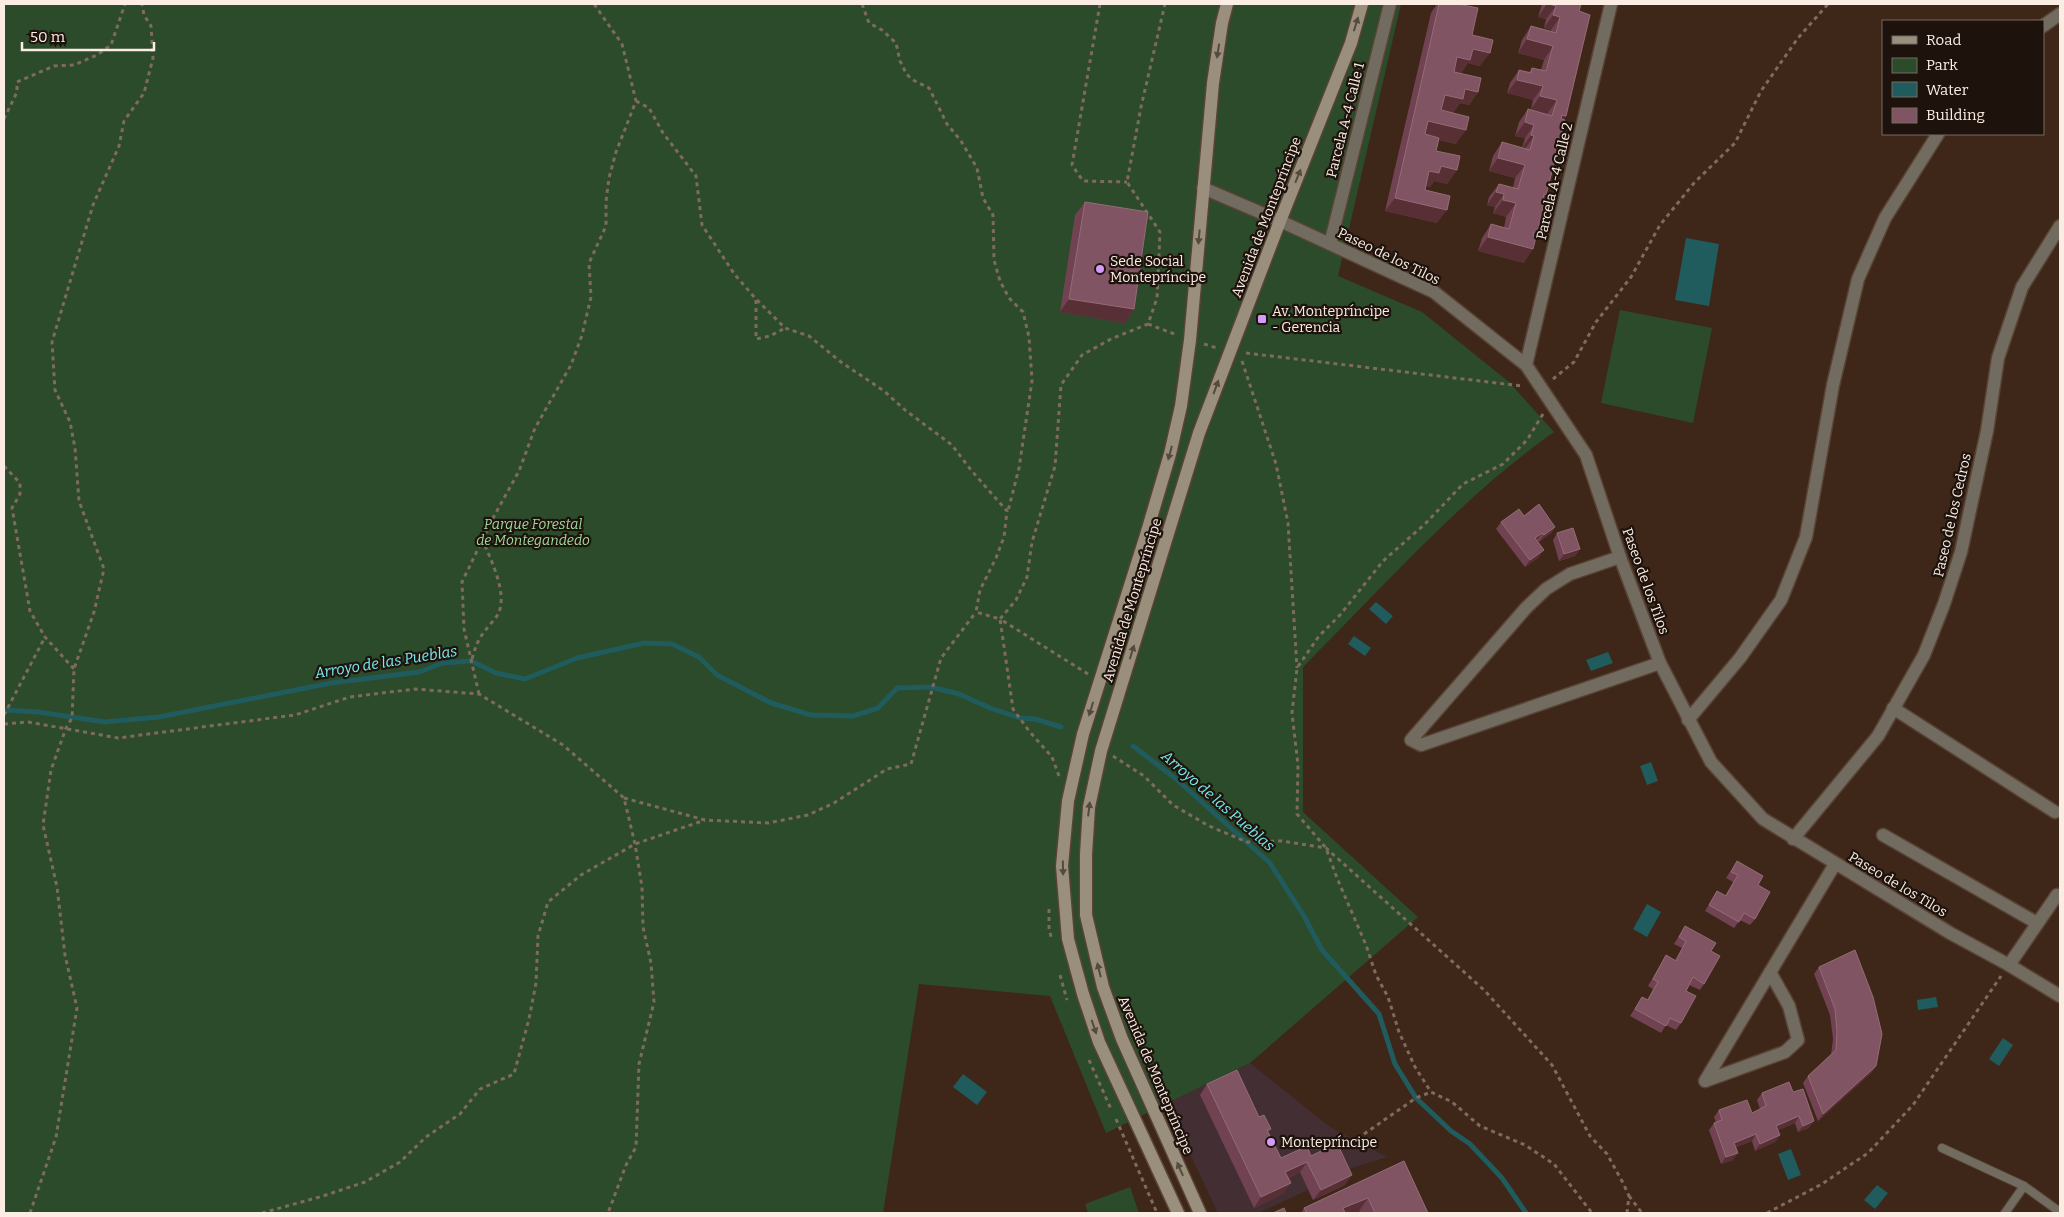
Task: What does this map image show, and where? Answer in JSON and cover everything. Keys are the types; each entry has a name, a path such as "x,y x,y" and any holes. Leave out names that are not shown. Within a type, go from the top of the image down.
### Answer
{"street":[{"name":"Avenida de Montepríncipe","path":"1178,1213 1099,1042 1068,939 1062,866 1068,801 1083,734 1170,454 1186,381 1213,83 1222,22 1227,4"},
{"name":"Avenida de Montepríncipe","path":"1200,1213 1122,1039 1103,987 1086,915 1086,854 1089,807 1101,752 1199,433 1350,43 1362,4"},
{"name":"Parcela A-4 Calle 1","path":"1330,244 1390,4"},
{"name":"Parcela A-4 Calle 2","path":"1526,365 1611,4"},
{"path":"2044,25 2060,14"},
{"path":"1688,720 1740,658 1781,600 1806,537 1833,385 1858,279 1885,218 1937,135"},
{"name":"Paseo de los Tilos","path":"1203,188 1280,221 1434,292 1526,365 1586,455 1620,557 1660,663 1711,762 1763,820 1950,933 2009,965 2060,996"},
{"name":"Paseo de los Cedros","path":"1793,839 1878,736 1924,655 1944,604 1961,552 1986,431 1998,358 2022,287 2060,226"},
{"path":"1620,557 1570,574 1546,589 1526,608 1411,740 1421,745 1660,663"},
{"path":"1893,708 2055,812"},
{"path":"1883,835 2038,923"},
{"path":"1770,972 1789,1006 1798,1040 1785,1052 1705,1082 1770,972 1835,864"},
{"path":"2009,965 2057,895"}],"lane":[{"path":"1942,1148 2024,1186 2060,1212"},
{"path":"2005,1213 2024,1186"}],"path":[{"path":"4,119 17,92 17,82 54,66 74,65 97,55 111,45 125,4"},
{"path":"30,1213 56,1137 77,1008 64,955 57,887 43,825 51,770 66,728 72,718 74,669 94,612 104,569 79,501 75,448 70,422 55,390 52,342 93,205 119,146 124,121 144,93 153,58 151,26 144,15 142,4"},
{"path":"479,694 464,629 462,582 493,518 519,472 535,428 571,365 582,335 591,297 589,263 606,226 606,201 609,178 616,152 636,101 622,44 594,4"},
{"path":"4,724 28,722 118,738 295,715 350,696 415,689 479,694 563,745 624,798 705,820 768,823 808,815 834,803 887,769 911,764 941,658 976,612 980,590 996,558 1004,536 1007,511 1019,468 1032,380 1028,336 1023,312 1009,298 1000,281 994,260 993,215 983,198 977,168 961,141 947,124 929,88 912,79 906,73 900,61 896,44 882,30 869,23 862,4"},
{"path":"1100,4 1072,166 1083,181 1128,182"},
{"path":"1148,324 1157,298 1160,232 1128,182 1140,107 1165,4"},
{"path":"1642,1213 1629,1196 1607,1154 1590,1136 1552,1065 1484,990 1326,848 1297,814 1298,765 1292,713 1297,668 1288,524 1276,464 1239,352 1541,388 1574,362 1596,322 1632,277 1660,225 1694,183 1735,143 1761,90 1798,38 1828,4"},
{"path":"636,101 649,108 663,134 696,176 702,225 735,275 756,299 785,328 809,336 840,362 884,391 905,410 952,445 1007,511"},
{"path":"756,299 756,339 770,336 785,328"},
{"path":"1061,782 1052,757 1029,731 1014,708 1000,619 1016,600 1027,577 1032,542 1055,466 1061,385 1082,355 1111,339 1148,324 1190,340 1230,351"},
{"path":"1297,668 1319,636 1340,615 1383,561 1425,524 1463,484 1503,464 1527,440 1540,417 1553,404"},
{"path":"4,466 20,483 20,494 12,508 30,611 45,637 74,669"},
{"path":"472,661 475,648 483,633 498,613 502,600 494,567 483,541"},
{"path":"976,612 1000,619 1093,676"},
{"path":"4,715 45,637"},
{"path":"1113,756 1144,776 1173,805 1209,826 1246,842 1282,841 1326,848"},
{"path":"608,1213 626,1165 636,1147 639,1064 654,1002 651,963 643,927 642,886 635,844 624,798"},
{"path":"262,1213 365,1182 400,1162 426,1137 460,1114 480,1089 514,1074 529,1019 536,983 538,936 548,902 581,875 635,844 705,820"},
{"path":"1326,848 1366,945 1376,975 1388,997 1399,1032 1415,1067 1431,1092 1452,1102 1480,1126 1525,1145 1554,1164 1592,1213"},
{"path":"1767,1213 1822,1184 1868,1152 1913,1105 2009,965"},
{"path":"1364,1134 1416,1098 1431,1092"},
{"path":"1627,1213 1629,1196"}],"shaded area":[{"name":"Montepríncipe","path":"1250,1063 1330,1127 1387,1157 1339,1172 1313,1200 1308,1190 1258,1213 1218,1213 1166,1104"}],"green space":[{"name":"Parque Forestal de Montegandedo","path":"4,4 1401,4 1338,276 1422,312 1509,382 1554,432 1487,485 1455,514 1393,574 1303,667 1303,812 1418,917 1250,1063 1106,1133 1050,996 919,984 883,1213 4,1213"},
{"path":"1620,310 1712,328 1693,423 1601,403"},
{"path":"1130,1187 1139,1213 1088,1213 1085,1204"}],"water":[{"path":"1686,238 1719,244 1709,306 1675,300"},
{"path":"1376,602 1393,616 1386,624 1369,609"},
{"path":"1354,636 1371,648 1365,656 1348,644"},
{"path":"1608,652 1613,663 1591,671 1586,660"},
{"path":"1651,762 1658,781 1647,785 1640,766"},
{"path":"1647,904 1661,912 1647,937 1633,929"},
{"path":"1936,997 1938,1007 1918,1010 1917,1000"},
{"path":"2003,1038 2013,1045 1999,1066 1989,1059"},
{"path":"963,1074 987,1092 977,1105 953,1087"},
{"path":"1791,1149 1801,1175 1788,1180 1778,1154"},
{"path":"1877,1185 1888,1193 1875,1209 1864,1200"}],"building":[{"path":"1439,4 1458,4 1478,8 1472,35 1493,40 1490,53 1473,49 1470,60 1457,57 1454,72 1481,78 1478,92 1465,89 1463,99 1445,95 1441,110 1469,117 1466,130 1428,121 1425,134 1439,138 1436,151 1460,156 1457,170 1441,166 1439,173 1429,171 1425,190 1450,196 1447,210 1395,198"},
{"path":"1549,4 1581,4 1579,11 1590,15 1566,116 1562,115 1561,119 1565,120 1556,155 1554,154 1553,160 1555,160 1546,195 1544,194 1543,198 1545,199 1537,233 1534,232 1533,236 1536,237 1533,249 1488,237 1491,224 1509,229 1516,203 1503,200 1504,194 1496,192 1499,184 1518,189 1525,165 1498,158 1502,142 1530,150 1534,136 1531,135 1534,125 1525,122 1528,109 1552,116 1557,100 1540,96 1543,86 1517,80 1519,70 1531,73 1532,68 1546,71 1553,46 1527,39 1531,26 1556,33 1560,17 1553,15 1556,6"},
{"name":"Sede Social Montepríncipe","path":"1085,202 1148,212 1134,309 1069,299"},
{"path":"1539,504 1555,527 1544,535 1542,533 1535,538 1544,550 1530,560 1501,522 1519,509 1524,516"},
{"path":"1573,528 1580,549 1564,554 1557,533"},
{"path":"1737,861 1763,876 1758,885 1770,892 1755,919 1744,913 1739,922 1709,905 1717,891 1726,896 1738,875 1731,872"},
{"path":"1685,926 1716,943 1711,951 1720,956 1704,984 1693,977 1686,991 1696,996 1681,1023 1670,1018 1666,1026 1635,1009 1642,997 1648,1000 1658,982 1653,979 1666,955 1676,961 1686,941 1679,937"},
{"path":"1855,950 1873,997 1882,1034 1876,1066 1823,1114 1808,1076 1836,1050 1837,1032 1835,1009 1819,967"},
{"path":"1237,1070 1259,1117 1264,1115 1271,1129 1267,1130 1281,1158 1307,1146 1311,1156 1337,1143 1352,1175 1321,1190 1307,1162 1285,1172 1291,1183 1261,1197 1207,1084"},
{"path":"1789,1082 1793,1092 1803,1089 1814,1121 1803,1126 1799,1116 1776,1126 1780,1135 1760,1144 1756,1134 1734,1143 1738,1153 1726,1157 1714,1123 1722,1120 1719,1110 1747,1100 1752,1113 1766,1106 1762,1093"},
{"path":"1404,1161 1428,1213 1375,1213 1368,1198 1343,1208 1345,1213 1307,1213 1304,1208"},
{"path":"1284,1208 1286,1213 1273,1213"}],"waterway":[{"name":"Arroyo de las Pueblas","path":"4,710 38,712 105,722 159,717 331,683 419,672 443,663 471,661 496,673 525,679 577,658 644,643 672,644 699,657 717,675 771,703 811,715 853,716 878,708 897,688 931,687 959,694 990,708 1020,718 1035,719 1061,727"},
{"name":"Arroyo de las Pueblas","path":"1133,746 1176,779 1270,863 1304,916 1322,950 1379,1014 1395,1064 1416,1098 1451,1131 1470,1144 1502,1178 1526,1213"}],"place":[{"name":"Sede Social Montepríncipe","path":"1100,269"},
{"name":"Av. Montepríncipe - Gerencia","path":"1262,319"},
{"name":"Montepríncipe","path":"1271,1142"}]}
